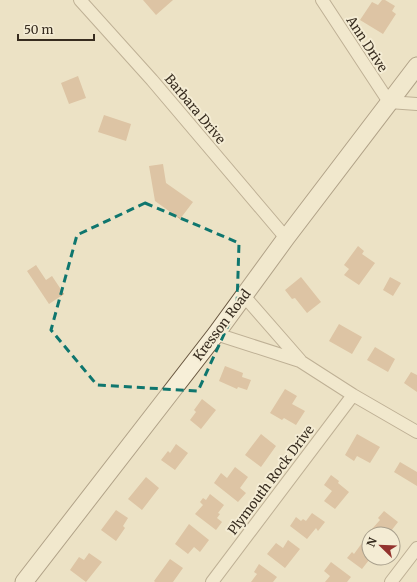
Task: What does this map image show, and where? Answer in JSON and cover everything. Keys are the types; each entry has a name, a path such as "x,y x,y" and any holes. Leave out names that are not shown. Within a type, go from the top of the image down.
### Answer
{"street":[{"name":"Barbara Drive","path":"80,0 152,80 286,238"},
{"name":"Ann Drive","path":"322,0 389,102"},
{"name":"Kresson Road","path":"24,582 216,334 286,238 417,66"},
{"path":"389,102 417,104"},
{"path":"244,296 300,361"},
{"path":"216,334 300,361 353,395 417,432"},
{"name":"Plymouth Rock Drive","path":"212,582 353,395"},
{"path":"391,582 417,548"}],"highlighted area":[{"path":"145,203 239,243 237,306 198,391 97,385 51,330 77,235"}],"building":[{"path":"143,0 173,0 156,15"},
{"path":"382,0 385,0 395,6 392,11 396,14 383,34 360,20 372,2 378,5"},
{"path":"78,76 86,98 69,104 61,83"},
{"path":"104,115 131,124 126,141 98,132"},
{"path":"163,164 166,183 193,202 180,219 155,201 149,166"},
{"path":"358,246 364,251 362,254 375,263 359,285 344,275 349,269 344,265"},
{"path":"36,265 46,280 52,276 64,294 49,304 27,271"},
{"path":"301,277 321,302 307,313 295,298 292,299 285,290"},
{"path":"390,277 401,283 393,296 383,290"},
{"path":"339,324 362,337 352,354 329,341"},
{"path":"375,347 395,359 388,372 367,360"},
{"path":"225,366 243,373 242,377 251,380 247,390 238,387 237,389 219,381"},
{"path":"411,372 417,375 417,392 404,383"},
{"path":"285,389 297,396 292,404 305,411 296,425 284,418 282,420 270,413"},
{"path":"202,399 216,410 201,429 190,420 196,412 194,410"},
{"path":"261,434 276,446 261,467 245,455"},
{"path":"357,434 380,447 370,463 357,456 354,461 345,455"},
{"path":"176,444 188,453 175,470 161,460 168,451 170,453"},
{"path":"400,462 417,472 417,486 394,472"},
{"path":"235,467 248,477 240,488 246,493 238,502 214,483 221,473 227,478"},
{"path":"331,475 349,492 335,509 324,501 332,491 324,485"},
{"path":"146,477 159,488 142,510 128,499"},
{"path":"210,494 224,505 218,513 220,514 217,518 222,522 216,530 195,514 203,505 200,502 203,498 206,500"},
{"path":"116,510 128,518 123,526 125,528 116,541 101,530"},
{"path":"384,511 398,522 395,526 375,526 380,520 378,518"},
{"path":"312,513 325,522 318,531 316,528 307,539 290,526 296,517 301,521 303,519 306,521"},
{"path":"189,524 209,540 200,552 194,547 188,554 175,544"},
{"path":"288,540 300,549 285,568 267,554 276,543 283,548"},
{"path":"361,544 361,566 364,566 362,569 347,558 352,552 354,554"},
{"path":"89,553 102,562 86,582 70,570 79,557 84,560"},
{"path":"170,559 183,568 173,582 155,582 154,581"},
{"path":"331,562 351,577 347,582 325,582 330,576 324,571"},
{"path":"259,564 277,577 273,582 251,582 257,574 254,572"}]}
